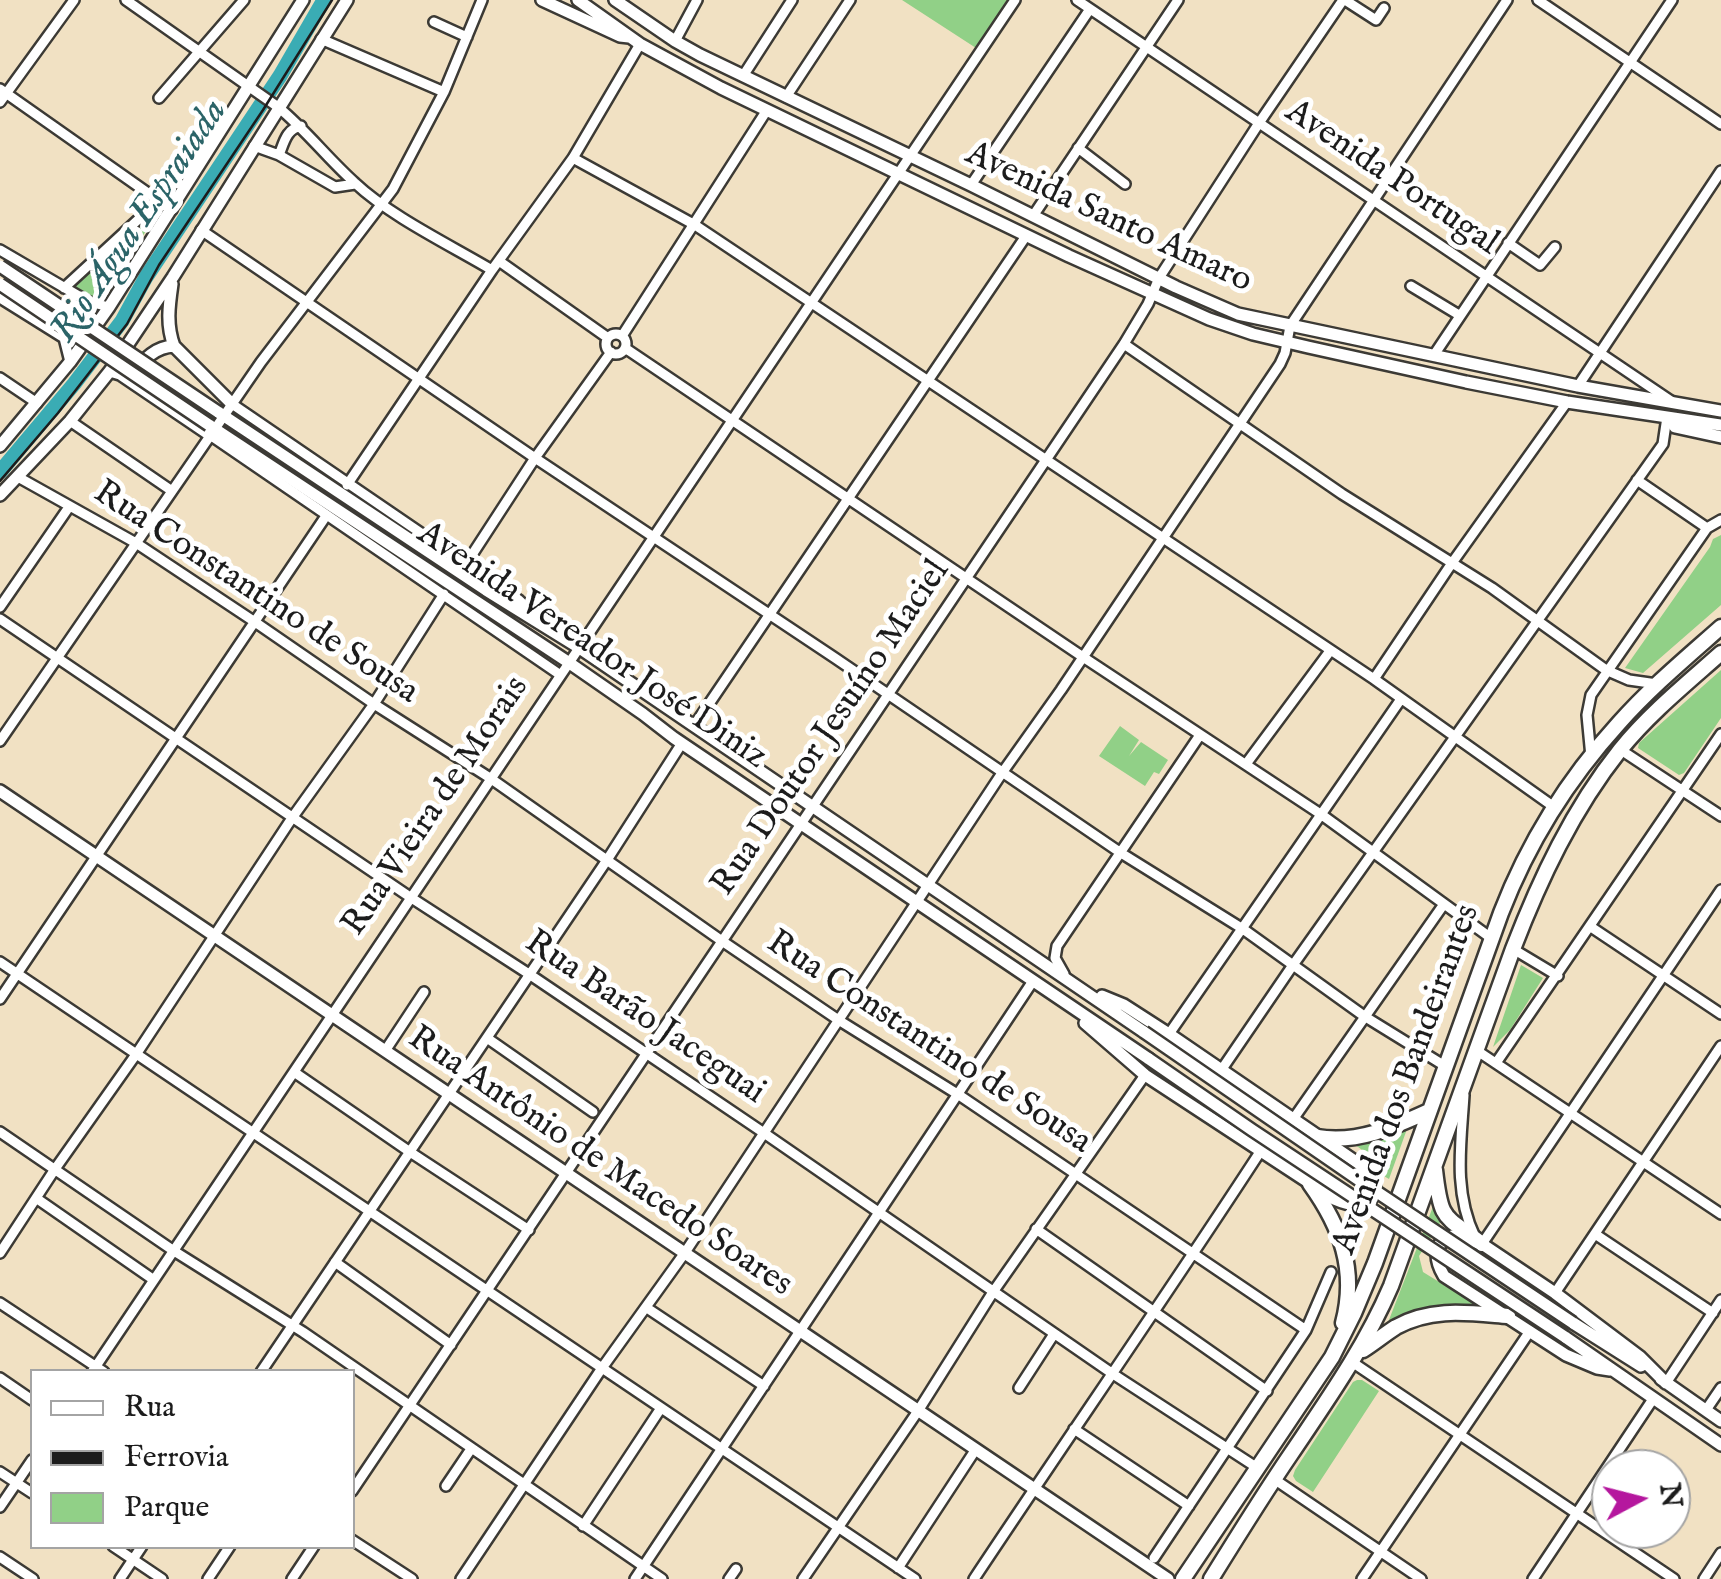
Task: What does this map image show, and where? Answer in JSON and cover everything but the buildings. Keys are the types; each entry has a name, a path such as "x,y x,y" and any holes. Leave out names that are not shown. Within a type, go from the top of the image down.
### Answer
{"highway":[{"name":"Avenida dos Bandeirantes","path":"1183,1579 1332,1357 1354,1313 1491,938 1526,854 1554,806 1618,724 1721,628"},
{"name":"Avenida dos Bandeirantes","path":"1211,1579 1376,1322 1513,949 1548,865 1612,762 1660,708 1721,653"},
{"path":"1317,1137 1362,1136 1430,1111"},
{"path":"1434,1166 1438,1198 1446,1217 1479,1241"},
{"path":"1310,1184 1340,1233 1346,1267 1344,1318 1332,1357"},
{"path":"1355,1358 1395,1328 1422,1316 1454,1312 1508,1316"}],"main road":[{"path":"0,446 70,362 109,307 303,0"},
{"path":"0,495 70,421 110,371 347,0"},
{"name":"Avenida Santo Amaro","path":"542,0 620,36 632,37 766,110 896,174 1209,319 1287,342 1567,402 1721,425"},
{"path":"578,0 632,37"},
{"name":"Avenida Santo Amaro","path":"622,2 675,41 743,76 1208,303 1290,326 1578,386 1721,411"},
{"name":"Avenida Vereador José Diniz","path":"0,266 578,648 1358,1180 1666,1382"},
{"path":"173,276 168,315 174,346 232,404"},
{"name":"Avenida Vereador José Diniz","path":"0,284 211,429 568,662 800,824 1610,1370"},
{"path":"132,382 132,374 156,349 174,346"},
{"path":"110,371 211,429"},
{"path":"1694,405 1721,400"},
{"path":"1668,417 1676,427 1721,437"},
{"name":"Rua Antônio de Macedo Soares","path":"0,791 1168,1579"},
{"path":"1074,984 1124,1004 1294,1118 1372,1174 1375,1191 1366,1203 1355,1206 1334,1199 1145,1075 1089,1027 1077,1011"},
{"path":"1721,1421 1556,1293 1479,1241 1452,1236 1445,1238 1436,1251 1444,1276 1566,1355 1610,1370 1721,1445"}],"street":[{"path":"74,0 2,95 172,210"},
{"path":"126,0 277,106 302,126 355,184 381,204 492,270"},
{"path":"159,98 244,0"},
{"path":"0,741 172,491 220,414 232,404 393,188 444,92 482,0"},
{"path":"675,41 697,0"},
{"path":"743,76 792,0"},
{"path":"786,97 850,0"},
{"name":"Rua Vieira de Morais","path":"98,1369 559,674 1014,0"},
{"name":"Avenida Portugal","path":"1077,0 1674,403"},
{"path":"1034,216 1178,0"},
{"path":"1344,0 1376,20 1384,8"},
{"name":"Rua Doutor Jesuíno Maciel","path":"355,1487 1124,344 1159,298 1159,278 1259,122 1344,0"},
{"path":"461,1579 602,1368 684,1254 1002,773 1284,358 1290,326 1507,0"},
{"path":"1538,0 1721,124"},
{"path":"1434,355 1672,0"},
{"path":"971,186 1090,9"},
{"path":"434,22 466,37"},
{"path":"347,485 572,158 632,37"},
{"path":"321,39 444,92"},
{"path":"622,336 766,110"},
{"path":"279,155 288,132 302,126"},
{"path":"254,146 279,155 335,187 355,184"},
{"path":"1078,148 1125,184"},
{"path":"572,158 694,225 811,302 1374,680 1554,806"},
{"path":"1578,386 1721,171"},
{"path":"64,288 140,216"},
{"path":"201,230 1120,853 1243,929 1364,1016 1445,1066"},
{"path":"694,726 1026,236"},
{"path":"1508,243 1540,265 1555,247"},
{"path":"0,250 89,302 109,307"},
{"path":"499,260 608,338"},
{"path":"1411,286 1459,316"},
{"path":"0,298 64,338 70,362"},
{"path":"64,338 89,302"},
{"path":"613,334 622,336 625,348 617,354 611,352 606,344 608,338 613,334"},
{"path":"1124,344 1342,494 1536,618 1606,670 1629,680 1657,684"},
{"path":"625,348 1322,815 1491,938"},
{"path":"466,564 611,352"},
{"path":"0,378 37,402"},
{"path":"1374,680 1567,402"},
{"name":"Avenida Vereador José Diniz","path":"232,404 519,600 547,628"},
{"path":"1222,1069 1292,964 1637,480 1665,438 1668,417"},
{"path":"70,421 172,491"},
{"name":"Avenida Vereador José Diniz","path":"211,429 326,516 559,674"},
{"name":"Rua Constantino de Sousa","path":"18,477 136,544 255,622 490,778 840,1021 958,1095 1306,1330"},
{"path":"1637,480 1707,528"},
{"path":"0,607 69,507"},
{"path":"0,1000 326,516"},
{"path":"1591,758 1587,706 1606,670 1707,528 1721,520"},
{"path":"0,1252 292,818 374,704 444,594"},
{"name":"Rua Barão Jaceguai","path":"0,618 1256,1468"},
{"path":"1246,764 1330,651"},
{"path":"1169,1034 1401,699"},
{"path":"1074,984 1056,964 1057,946 1200,734"},
{"path":"1496,1063 1721,734"},
{"path":"263,1369 682,743"},
{"path":"1627,754 1721,816"},
{"path":"1479,1241 1571,1113 1721,890"},
{"path":"1294,1118 1444,904"},
{"path":"1591,928 1721,1014"},
{"path":"1513,949 1558,976"},
{"path":"0,962 914,1579"},
{"path":"635,1579 1034,980"},
{"path":"385,1051 424,992"},
{"path":"487,1038 593,1112"},
{"path":"1556,1293 1721,1046"},
{"path":"1476,1050 1721,1214"},
{"path":"294,1072 529,1230"},
{"path":"803,1579 918,1411 993,1292 1145,1075"},
{"name":"Avenida dos Bandeirantes","path":"1465,1080 1460,1188 1464,1210 1479,1241"},
{"path":"0,1132 662,1579"},
{"path":"974,1579 1260,1152"},
{"path":"36,1198 154,1280"},
{"path":"1036,1229 1267,1392"},
{"path":"1595,1234 1713,1313"},
{"path":"336,1262 451,1345"},
{"path":"1154,1558 1306,1330 1330,1272"},
{"path":"1666,1382 1721,1300"},
{"path":"0,1302 96,1369"},
{"path":"647,1308 764,1386"},
{"path":"1362,1579 1530,1331"},
{"path":"1018,1388 1054,1334"},
{"path":"1355,1358 1674,1579"},
{"path":"0,1378 30,1399"},
{"path":"1706,1410 1721,1388"},
{"path":"1533,1579 1654,1400"},
{"path":"583,1526 661,1408"},
{"path":"1074,1429 1188,1506"},
{"path":"446,1486 470,1448"},
{"path":"898,1568 976,1449"},
{"path":"0,1508 30,1463"},
{"path":"0,1472 30,1493"},
{"path":"1274,1479 1421,1579"},
{"path":"355,1542 412,1579"},
{"path":"117,1549 162,1579"},
{"path":"120,1579 140,1549"},
{"path":"208,1579 228,1549"},
{"path":"292,1579 312,1549"},
{"path":"1704,1579 1721,1553"},
{"path":"0,1557 33,1579"}],"green space":[{"path":"902,0 1007,0 976,48"},
{"path":"148,215 154,219 99,301 90,301 75,291 76,283 136,234"},
{"path":"1721,535 1721,605 1643,673 1625,668 1713,539"},
{"path":"1721,670 1721,718 1684,773 1679,775 1638,748 1639,743"},
{"path":"1120,726 1139,740 1129,756 1141,742 1168,760 1145,786 1099,756"},
{"path":"1521,965 1543,978 1510,1030 1493,1047"},
{"path":"1407,1129 1389,1179 1354,1144 1388,1138"},
{"path":"1434,1204 1440,1223 1419,1256 1423,1272 1478,1306 1431,1308 1387,1325"},
{"path":"1357,1380 1379,1391 1313,1492 1296,1481 1295,1470"}],"waterway":[{"name":"Rio Água Espraiada","path":"0,472 122,321 146,277 280,76 324,0"}],"railway":[{"path":"0,481 127,324 159,265 332,0"}]}
